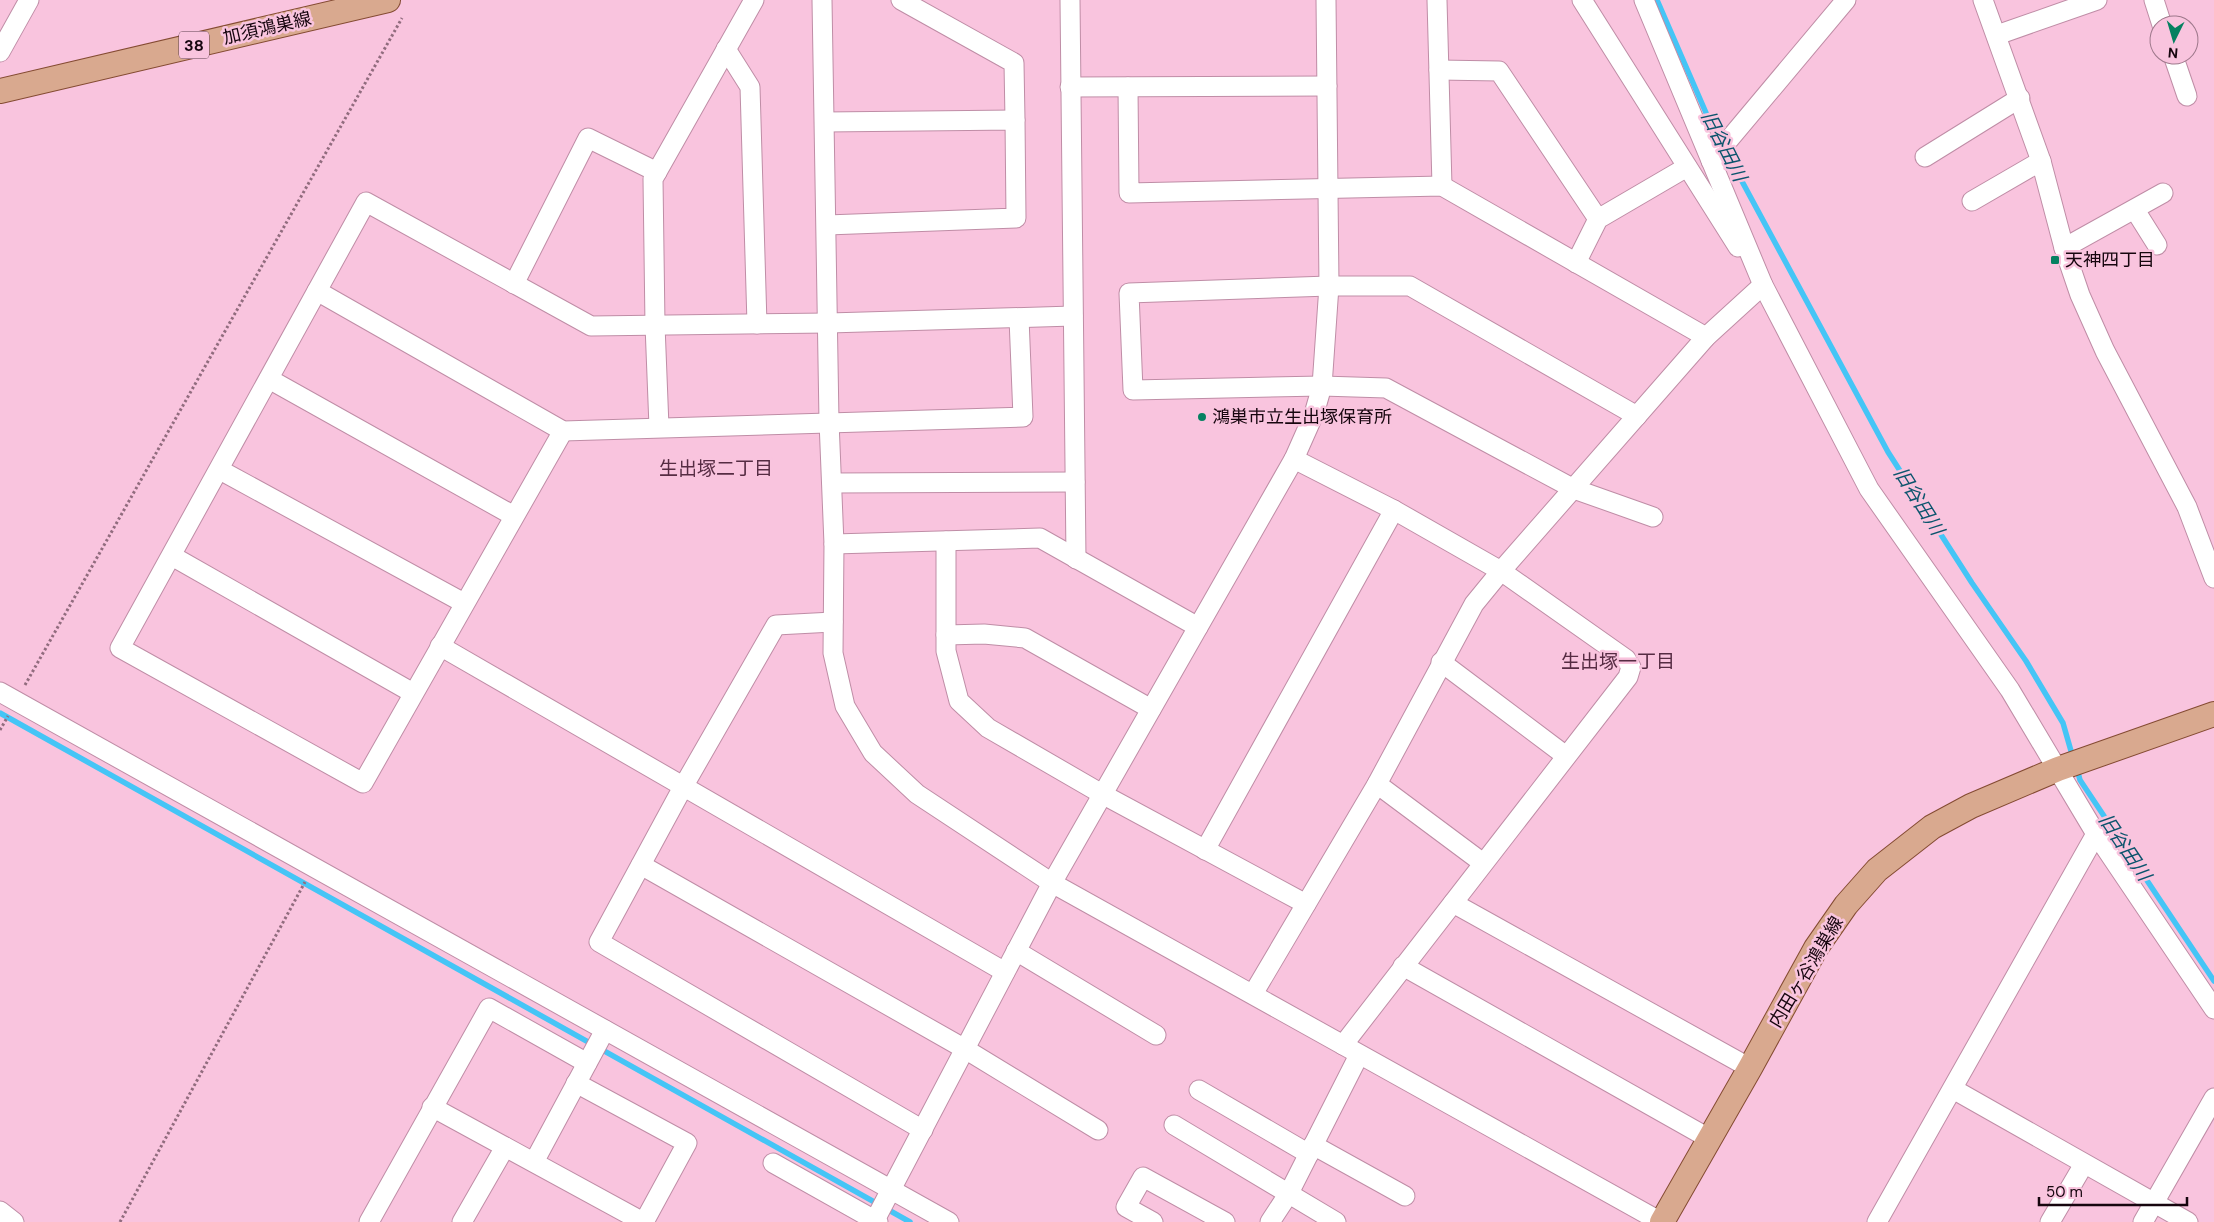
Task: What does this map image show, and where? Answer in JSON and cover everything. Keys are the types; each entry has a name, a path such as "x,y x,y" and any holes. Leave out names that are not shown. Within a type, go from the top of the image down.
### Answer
{"main road":[{"name":"加須鴻巣線","path":"0,91 396,7"},
{"name":"内田ヶ谷鴻巣線","path":"1661,1222 1750,1068 1816,948 1846,905 1877,870 1932,827 1972,806 2058,769 2214,714"}],"street":[{"path":"0,52 29,0"},
{"path":"659,427 655,325 653,179 754,0"},
{"path":"822,0 829,323 829,422 834,544 833,653 845,706 873,753 917,794 1052,883 1253,994 1359,1056 1661,1222"},
{"path":"827,224 1016,218 1014,63 901,0"},
{"path":"1070,0 1076,559"},
{"path":"773,1163 876,1221 1052,883 1294,458 1314,414 1322,386 1329,286 1326,0"},
{"path":"1437,0 1442,186"},
{"path":"1582,0 1763,285"},
{"path":"1644,0 1763,285 1869,489 2010,690 2096,834 2214,1008"},
{"path":"1984,0 2041,161 2064,248 2080,295 2105,351 2187,507 2214,578"},
{"path":"1997,35 2097,0"},
{"path":"2154,0 2159,15"},
{"path":"1711,161 1840,7"},
{"path":"726,49 750,87 757,324"},
{"path":"2176,65 2187,96"},
{"path":"1439,70 1499,72 1598,219"},
{"path":"1070,87 1327,86"},
{"path":"1128,87 1129,193 1329,187 1442,186 1706,337"},
{"path":"1925,157 2020,98"},
{"path":"825,122 1015,120"},
{"path":"514,284 588,138 657,172"},
{"path":"1972,201 2041,161"},
{"path":"1576,263 1598,219 1687,167"},
{"path":"2064,248 2163,194"},
{"path":"563,431 363,783 120,648 220,470 366,202 592,326 829,323 1073,316"},
{"path":"2135,210 2157,245"},
{"path":"1253,994 1377,784 1441,662 1474,604 1501,570 1706,337 1763,285"},
{"path":"1637,416 1410,286 1329,286 1129,294 1133,390 1322,386 1386,388 1574,489 1653,517"},
{"path":"317,291 563,431 1023,417 1019,318"},
{"path":"269,379 514,516"},
{"path":"1294,458 1394,510 1501,570 1626,659 1631,667 1628,677 1343,1046"},
{"path":"220,470 464,603"},
{"path":"832,483 1075,482"},
{"path":"1205,850 1394,510"},
{"path":"834,544 1040,538 1198,627"},
{"path":"946,540 946,651 959,702 988,728 1102,794 1306,904"},
{"path":"172,556 414,693"},
{"path":"833,622 776,625 683,787 598,942 923,1130"},
{"path":"946,635 984,634 1025,638 1152,709"},
{"path":"440,646 1005,972"},
{"path":"1441,662 1566,756"},
{"path":"8,696 949,1222"},
{"path":"1377,784 1483,863"},
{"path":"1880,1221 2096,834"},
{"path":"641,865 965,1049 1098,1130"},
{"path":"1453,902 1750,1068"},
{"path":"1016,951 1156,1035"},
{"path":"1403,966 1710,1138"},
{"path":"369,1222 432,1106 489,1008 587,1063"},
{"path":"534,1162 605,1030"},
{"path":"1270,1222 1289,1193 1359,1056"},
{"path":"432,1106 643,1222 687,1143 576,1083"},
{"path":"1953,1089 2188,1222"},
{"path":"1199,1090 1404,1196"},
{"path":"2143,1222 2214,1098"},
{"path":"1174,1125 1336,1222"},
{"path":"462,1222 505,1146"},
{"path":"2050,1222 2084,1164"},
{"path":"1153,1222 1126,1207 1143,1177 1225,1222"},
{"path":"0,1211 14,1222"}],"path":[{"path":"8,696 396,7"},
{"path":"120,1222 299,892 316,868"}],"waterway":[{"name":"旧谷田川","path":"1657,0 1710,122 1888,452 1972,583 2026,661 2063,723 2073,758"},
{"path":"0,713 910,1222"},
{"name":"旧谷田川","path":"2077,769 2080,780 2214,981"}],"place":[{"name":"天神四丁目","path":"2055,260"},
{"name":"鴻巣市立生出塚保育所","path":"1202,417"}],"district":[{"name":"生出塚二丁目","path":"716,468"},
{"name":"生出塚一丁目","path":"1618,661"}]}
